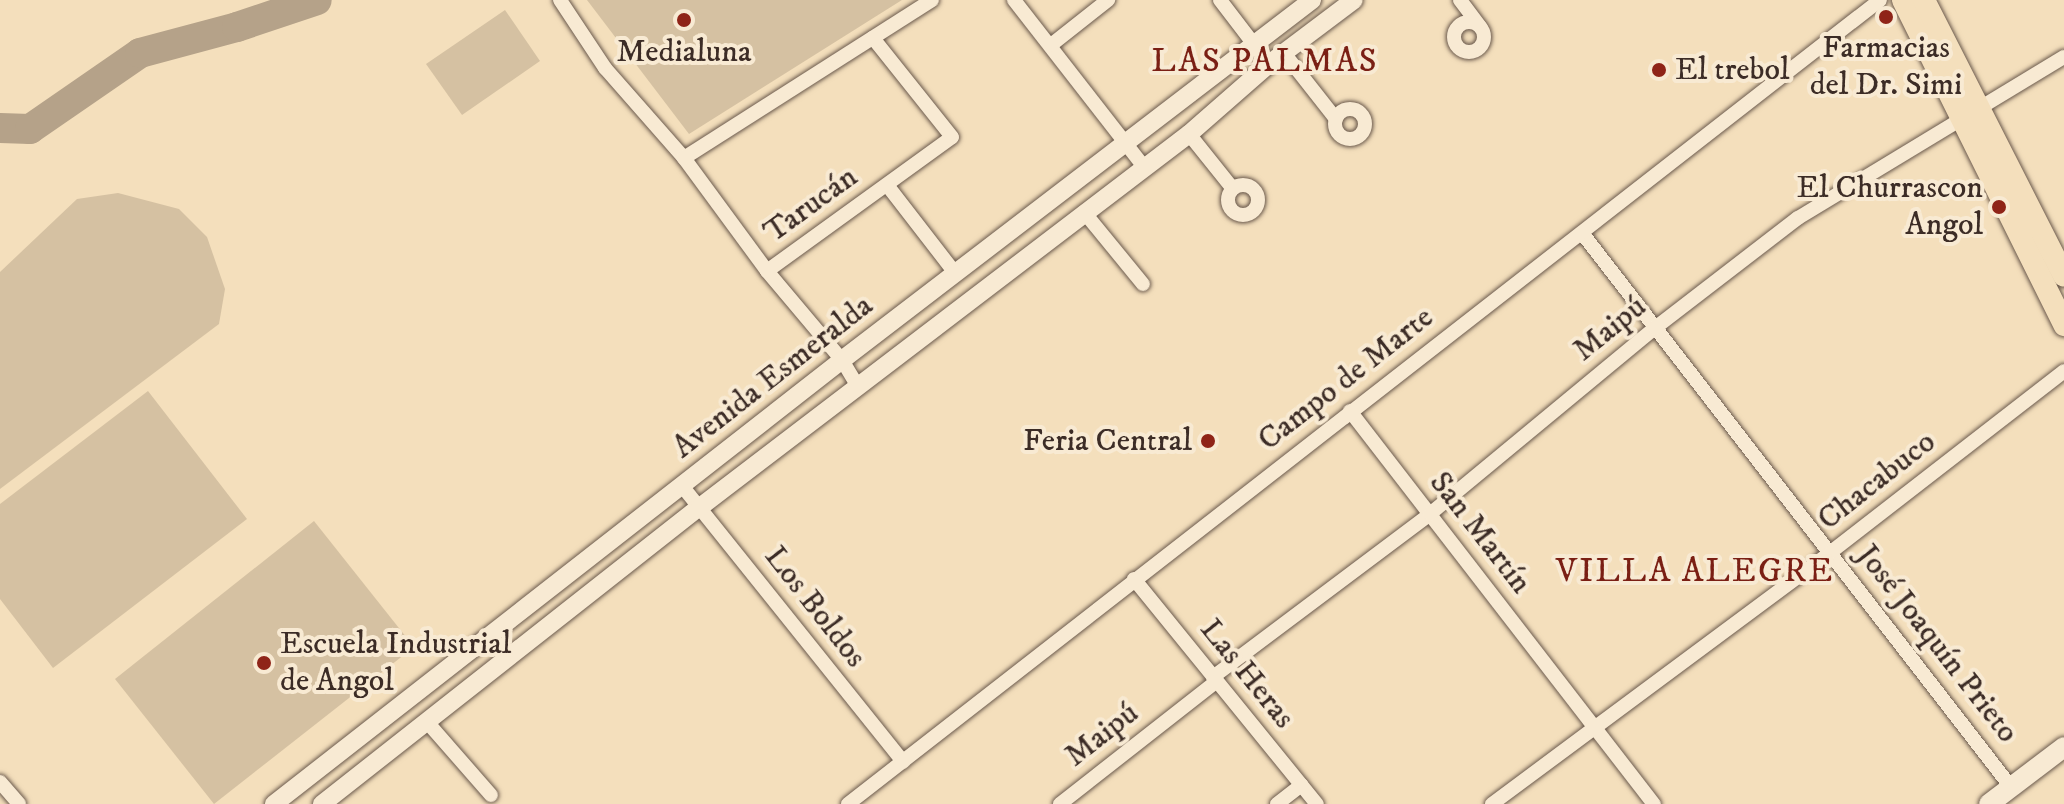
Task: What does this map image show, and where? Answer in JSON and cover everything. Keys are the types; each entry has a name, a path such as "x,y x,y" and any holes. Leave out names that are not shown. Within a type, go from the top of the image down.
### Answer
{"main road":[{"path":"1903,0 2064,276"},
{"path":"1924,0 2064,325"},
{"path":"1991,804 2064,747"}],"street":[{"path":"560,0 605,68 684,158 767,271 842,360 858,387"},
{"path":"684,158 932,0"},
{"path":"1014,0 1144,167"},
{"path":"1051,45 1108,0"},
{"path":"1220,0 1254,44 1277,58 1336,119"},
{"name":"Avenida Esmeralda","path":"274,804 842,360 1312,0"},
{"name":"Avenida Esmeralda","path":"322,804 700,507 1189,134 1277,58 1354,0"},
{"path":"1460,0 1481,27"},
{"name":"Campo de Marte","path":"848,804 1880,0"},
{"name":"Tarucán","path":"767,271 952,137 873,38"},
{"name":"Maipú","path":"1060,804 1215,679 1430,514 1655,328 1798,218 2064,57"},
{"path":"1189,134 1233,189"},
{"path":"887,185 948,279 958,309"},
{"path":"1084,212 1143,284"},
{"name":"José Joaquín Prieto","path":"1582,233 2011,787"},
{"path":"975,258 993,283"},
{"name":"Chacabuco","path":"1492,804 1831,552 2064,371"},
{"name":"San Martín","path":"1350,411 1654,804"},
{"name":"Los Boldos","path":"683,487 903,762"},
{"name":"Las Heras","path":"1134,579 1317,804"},
{"path":"427,722 491,795"},
{"path":"0,782 19,804"},
{"path":"1277,804 1301,785"}],"shaded area":[{"path":"587,0 902,0 689,134"},
{"path":"505,10 540,61 462,115 426,64"},
{"path":"118,193 179,209 207,237 225,289 219,324 0,489 0,272 77,199"},
{"path":"148,391 247,519 53,668 0,599 0,504"},
{"name":"Escuela Industrial de Angol","path":"314,521 414,647 214,804 115,679"}],"waterway":[{"path":"0,128 30,129 140,53 237,27 317,0"}],"place":[{"name":"Farmacias del Dr. Simi","path":"1886,17"},
{"name":"Medialuna","path":"684,20"},
{"name":"El trebol","path":"1659,70"},
{"name":"El Churrascon Angol","path":"1999,207"},
{"name":"Feria Central","path":"1208,441"},
{"name":"Escuela Industrial de Angol","path":"264,663"}],"district":[{"name":"LAS PALMAS","path":"1265,62"},
{"name":"VILLA ALEGRE","path":"1695,572"}]}
